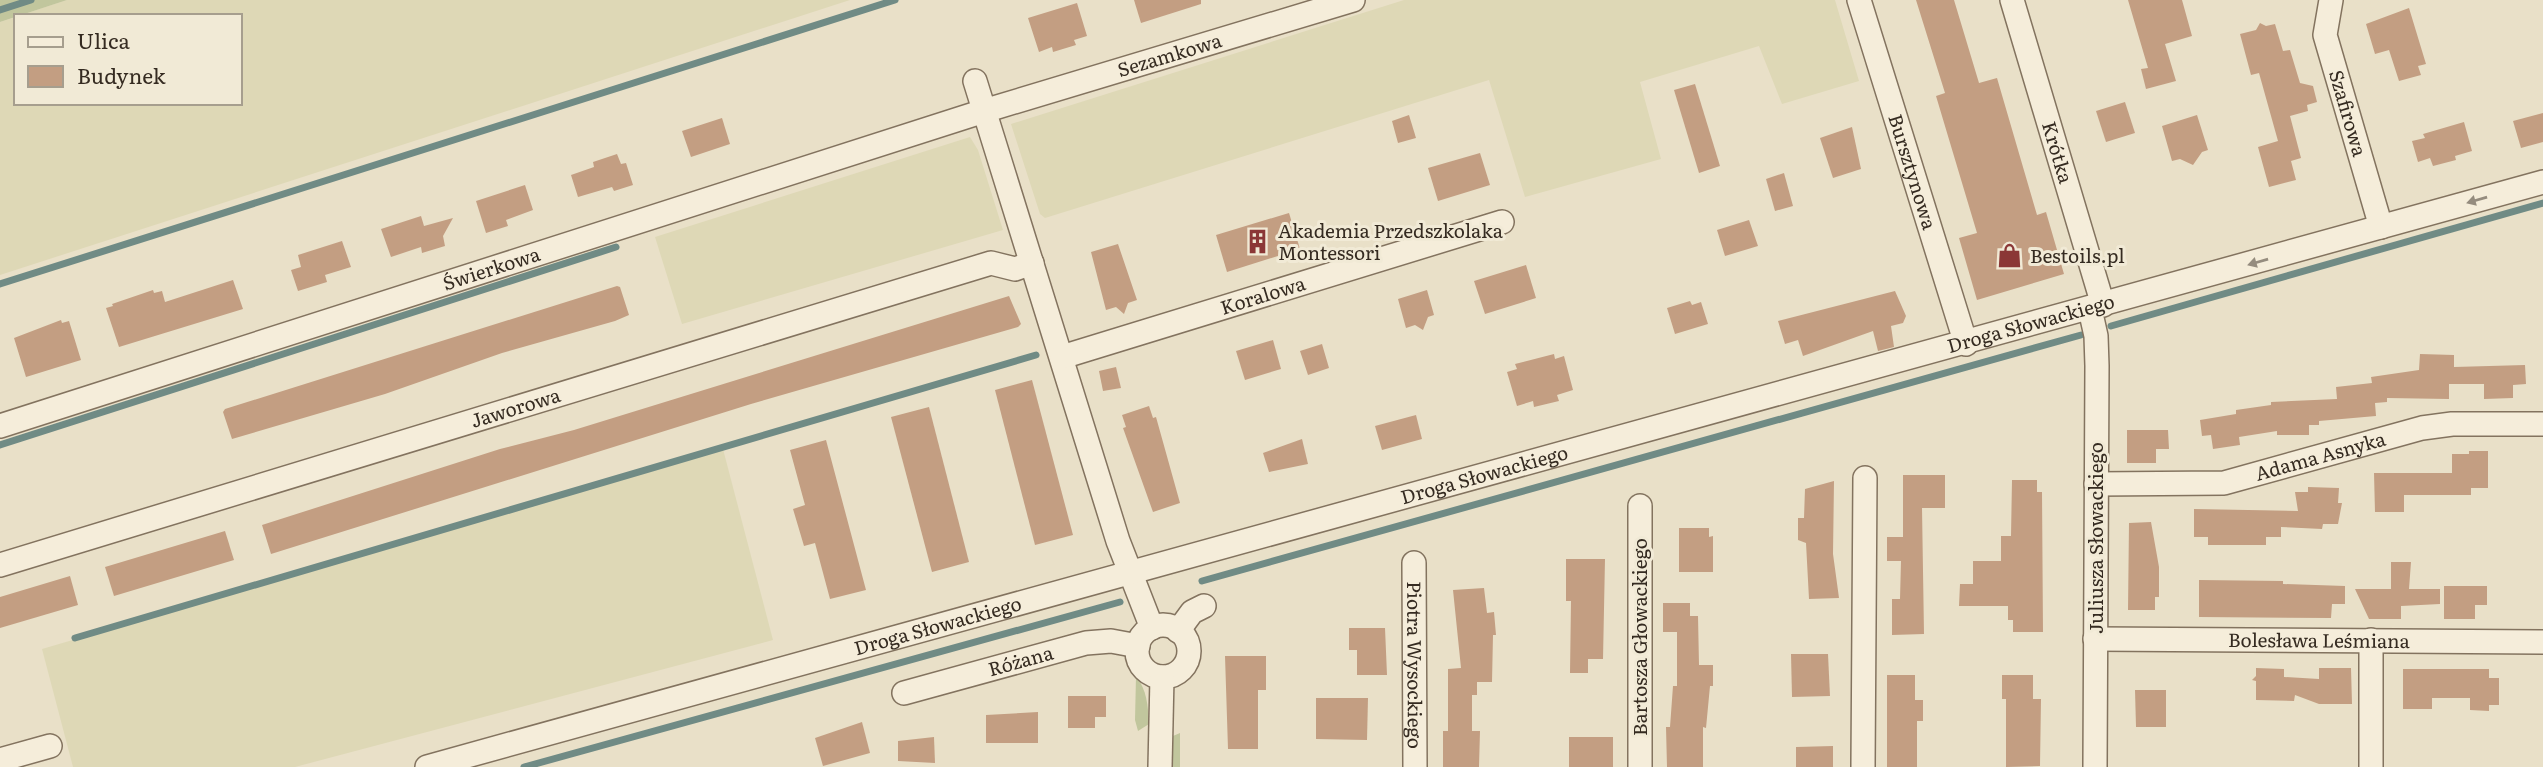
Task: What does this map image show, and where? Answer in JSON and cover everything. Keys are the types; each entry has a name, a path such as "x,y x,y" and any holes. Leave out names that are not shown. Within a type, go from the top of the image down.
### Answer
{"street":[{"name":"Sezamkowa","path":"985,111 1353,0"},
{"name":"Bursztynowa","path":"1859,0 1966,344"},
{"name":"Krótka","path":"2012,0 2096,307"},
{"name":"Szafirowa","path":"2331,0 2325,35 2381,227"},
{"path":"975,81 1118,541 1132,572 1145,637 1137,654 1142,667 1162,677 1176,674 1186,663 1188,647 1178,631 1167,626 1145,637"},
{"name":"Świerkowa","path":"0,426 985,111"},
{"name":"Droga Słowackiego","path":"427,767 1966,344 2543,182"},
{"name":"Koralowa","path":"1062,357 1503,222"},
{"name":"Jaworowa","path":"0,565 991,264 1015,269 1032,263"},
{"name":"Juliusza Słowackiego","path":"2095,767 2096,307"},
{"name":"Adama Asnyka","path":"2096,484 2224,483 2422,428 2452,424 2543,424"},
{"path":"1863,767 1864,478"},
{"name":"Bartosza Głowackiego","path":"1640,506 1640,767"},
{"name":"Piotra Wysockiego","path":"1414,563 1415,767"},
{"path":"1178,631 1192,612 1204,606"},
{"name":"Różana","path":"904,693 1086,643 1145,637"},
{"name":"Bolesława Leśmiana","path":"2095,639 2543,642"},
{"path":"2371,640 2371,767"},
{"path":"1160,767 1162,677"},
{"path":"0,760 50,746"}],"shaded area":[{"path":"67,0 850,0 0,275 0,22 14,18 14,105 242,105 242,14 24,14"},
{"path":"1404,0 1835,0 1859,81 1782,104 1759,46 1640,82 1661,159 1525,197 1489,80 1045,218 1040,214 1011,124"},
{"path":"970,137 978,150 1003,230 682,324 655,237"},
{"path":"723,449 773,640 295,767 73,767 42,649"}],"green space":[{"path":"0,0 67,0 24,14 14,14 14,17 0,22"},
{"path":"1136,676 1145,693 1149,724 1138,731 1135,720"},
{"path":"1180,733 1180,767 1173,767 1173,736"}],"building":[{"path":"1134,0 1201,0 1201,4 1141,23"},
{"path":"1916,0 1954,0 1979,83 1997,78 2037,215 2046,212 2064,274 1977,300 1959,238 1977,233 1936,96 1945,93"},
{"path":"2128,0 2182,0 2192,36 2165,44 2176,81 2146,89 2141,69 2148,68"},
{"path":"1077,3 1087,36 1074,40 1076,45 1053,52 1052,47 1039,52 1028,18"},
{"path":"2409,8 2426,64 2418,66 2421,75 2399,81 2389,50 2375,54 2366,24"},
{"path":"2260,23 2266,26 2275,24 2283,51 2290,50 2300,83 2313,86 2317,102 2307,105 2308,111 2290,116 2301,158 2291,161 2296,180 2269,187 2258,147 2278,141 2259,73 2251,75 2240,34 2256,30"},
{"path":"1695,84 1720,166 1699,173 1674,90"},
{"path":"2125,102 2135,133 2106,142 2096,111"},
{"path":"2543,113 2543,142 2521,148 2513,121"},
{"path":"1409,115 1416,138 1398,143 1392,121"},
{"path":"2197,115 2208,150 2202,152 2193,165 2180,159 2172,161 2162,126"},
{"path":"722,118 730,144 691,157 682,131"},
{"path":"2464,122 2472,151 2455,156 2456,160 2433,166 2430,158 2418,162 2412,141 2425,138 2423,134"},
{"path":"1852,127 1861,169 1833,178 1820,138"},
{"path":"1480,153 1490,185 1438,201 1428,168"},
{"path":"617,154 621,164 626,163 633,185 614,191 612,187 578,197 571,175 594,167 593,162"},
{"path":"1784,173 1793,206 1775,211 1766,179"},
{"path":"525,185 533,210 506,220 508,226 486,233 476,201"},
{"name":"Akademia Przedszkolaka Montessori","path":"1289,213 1300,249 1227,272 1216,235"},
{"path":"421,216 424,226 453,218 443,236 445,246 422,253 421,247 391,257 381,229"},
{"path":"1749,220 1758,246 1725,256 1717,230"},
{"path":"342,241 351,267 325,275 327,282 298,291 291,270 301,267 298,255"},
{"path":"1118,244 1137,300 1128,303 1124,314 1116,307 1106,310 1091,252"},
{"path":"1526,265 1536,298 1485,314 1474,281"},
{"path":"233,280 243,309 119,347 106,308 113,306 112,304 153,290 154,293 162,291 165,302"},
{"path":"620,287 629,315 615,321 502,353 385,394 232,439 223,412 225,409"},
{"path":"1427,290 1434,315 1428,317 1423,330 1415,325 1406,328 1398,299"},
{"path":"1895,291 1906,316 1903,323 1891,326 1894,347 1878,351 1873,331 1803,356 1798,340 1785,344 1778,321"},
{"path":"1009,296 1021,324 1018,327 751,404 271,554 262,525 500,449 574,430"},
{"path":"1690,301 1692,305 1701,302 1708,324 1675,334 1667,308"},
{"path":"61,320 62,323 69,321 81,360 26,377 14,338"},
{"path":"1273,340 1281,369 1245,380 1236,351"},
{"path":"1322,344 1329,368 1308,375 1300,351"},
{"path":"1554,354 1555,359 1564,356 1573,390 1557,395 1559,401 1534,407 1533,401 1517,406 1507,372 1517,369 1515,364"},
{"path":"2420,354 2454,355 2454,367 2525,365 2526,384 2513,385 2513,398 2484,399 2484,384 2449,384 2449,399 2387,398 2387,402 2375,403 2376,416 2319,421 2319,425 2309,425 2309,435 2277,435 2277,431 2239,437 2240,445 2213,449 2211,435 2202,436 2200,420 2236,414 2236,410 2271,405 2271,402 2337,399 2336,387 2372,383 2371,377 2419,370"},
{"path":"1116,367 1121,388 1103,391 1099,371"},
{"path":"1032,380 1073,535 1035,545 995,390"},
{"path":"1149,406 1153,418 1156,417 1180,503 1153,512 1123,428 1126,427 1122,415"},
{"path":"929,407 969,562 932,572 891,417"},
{"path":"1416,415 1422,439 1382,450 1375,426"},
{"path":"2127,430 2168,430 2169,449 2156,449 2156,463 2127,463"},
{"path":"1302,439 1308,464 1269,472 1263,453"},
{"path":"826,440 866,590 830,599 815,543 804,546 793,509 805,505 790,450"},
{"path":"2469,451 2488,451 2488,488 2471,488 2471,495 2404,495 2404,512 2375,512 2374,473 2452,473 2452,454 2469,454"},
{"path":"1903,475 1945,475 1945,508 1922,508 1924,634 1892,635 1892,599 1900,599 1901,561 1887,561 1887,537 1903,537"},
{"path":"2012,480 2037,480 2037,492 2042,492 2043,632 2013,632 2013,620 2008,620 2008,606 1959,606 1960,584 1973,584 1973,561 2001,561 2001,536 2011,536"},
{"path":"1834,481 1833,554 1839,598 1809,599 1806,543 1798,540 1798,518 1804,518 1805,489"},
{"path":"2308,487 2339,488 2338,503 2342,503 2338,524 2323,524 2322,529 2281,527 2281,537 2266,537 2266,545 2208,545 2208,537 2194,537 2194,509 2298,511 2295,492 2308,492"},
{"path":"2151,522 2159,567 2159,597 2155,597 2155,610 2128,610 2129,523"},
{"path":"1679,528 1709,528 1709,537 1713,536 1713,572 1679,572"},
{"path":"225,531 234,560 114,596 105,567"},
{"path":"1566,559 1605,559 1603,659 1588,659 1588,673 1570,673 1571,601 1566,601"},
{"path":"2391,562 2411,562 2409,589 2440,589 2440,604 2401,606 2401,619 2369,619 2355,589 2391,589"},
{"path":"70,576 78,605 0,628 0,597"},
{"path":"2199,580 2283,581 2283,584 2345,586 2345,604 2332,604 2331,618 2199,617"},
{"path":"2444,586 2487,586 2487,605 2475,605 2475,619 2444,619"},
{"path":"1484,588 1487,613 1494,612 1496,635 1493,635 1492,682 1477,682 1477,695 1472,695 1472,731 1480,731 1479,767 1443,767 1443,731 1448,731 1448,669 1461,668 1453,590"},
{"path":"1663,603 1690,603 1690,616 1698,616 1699,665 1713,665 1713,686 1710,686 1706,728 1703,727 1703,767 1667,767 1666,727 1670,727 1673,686 1677,686 1677,632 1663,632"},
{"path":"1349,628 1385,628 1387,675 1357,675 1357,650 1349,650"},
{"path":"1791,654 1828,654 1830,696 1792,697"},
{"path":"1225,656 1266,656 1266,690 1258,690 1258,749 1228,749"},
{"path":"2256,668 2284,669 2284,677 2319,679 2319,668 2351,668 2352,704 2319,704 2295,695 2294,701 2256,700 2256,681 2252,680 2256,676"},
{"path":"2403,669 2489,669 2489,678 2499,678 2499,705 2489,705 2489,711 2470,710 2470,698 2432,698 2432,709 2403,709"},
{"path":"1887,675 1915,675 1915,700 1923,700 1923,721 1917,721 1917,767 1887,767"},
{"path":"2002,675 2033,675 2033,699 2041,699 2040,766 2006,767 2006,699 2002,699"},
{"path":"2135,690 2166,690 2166,727 2136,727"},
{"path":"1068,696 1106,696 1106,717 1095,717 1095,728 1068,728"},
{"path":"1316,698 1368,698 1367,740 1316,739"},
{"path":"1038,712 1038,743 986,743 986,715"},
{"path":"862,722 870,753 823,766 815,738"},
{"path":"934,737 935,763 898,761 898,741"},
{"path":"1569,737 1613,737 1613,767 1569,767"},
{"path":"1833,746 1833,767 1796,767 1796,747"}],"waterway":[{"path":"0,10 31,0"},
{"path":"0,284 895,0"},
{"path":"2111,326 2543,203"},
{"path":"0,445 616,247"},
{"path":"1202,581 2081,335"},
{"path":"75,638 1036,355"},
{"path":"524,767 1120,602"}],"place":[{"name":"Akademia Przedszkolaka Montessori","path":"1258,242"},
{"name":"Bestoils.pl","path":"2010,256"}]}
